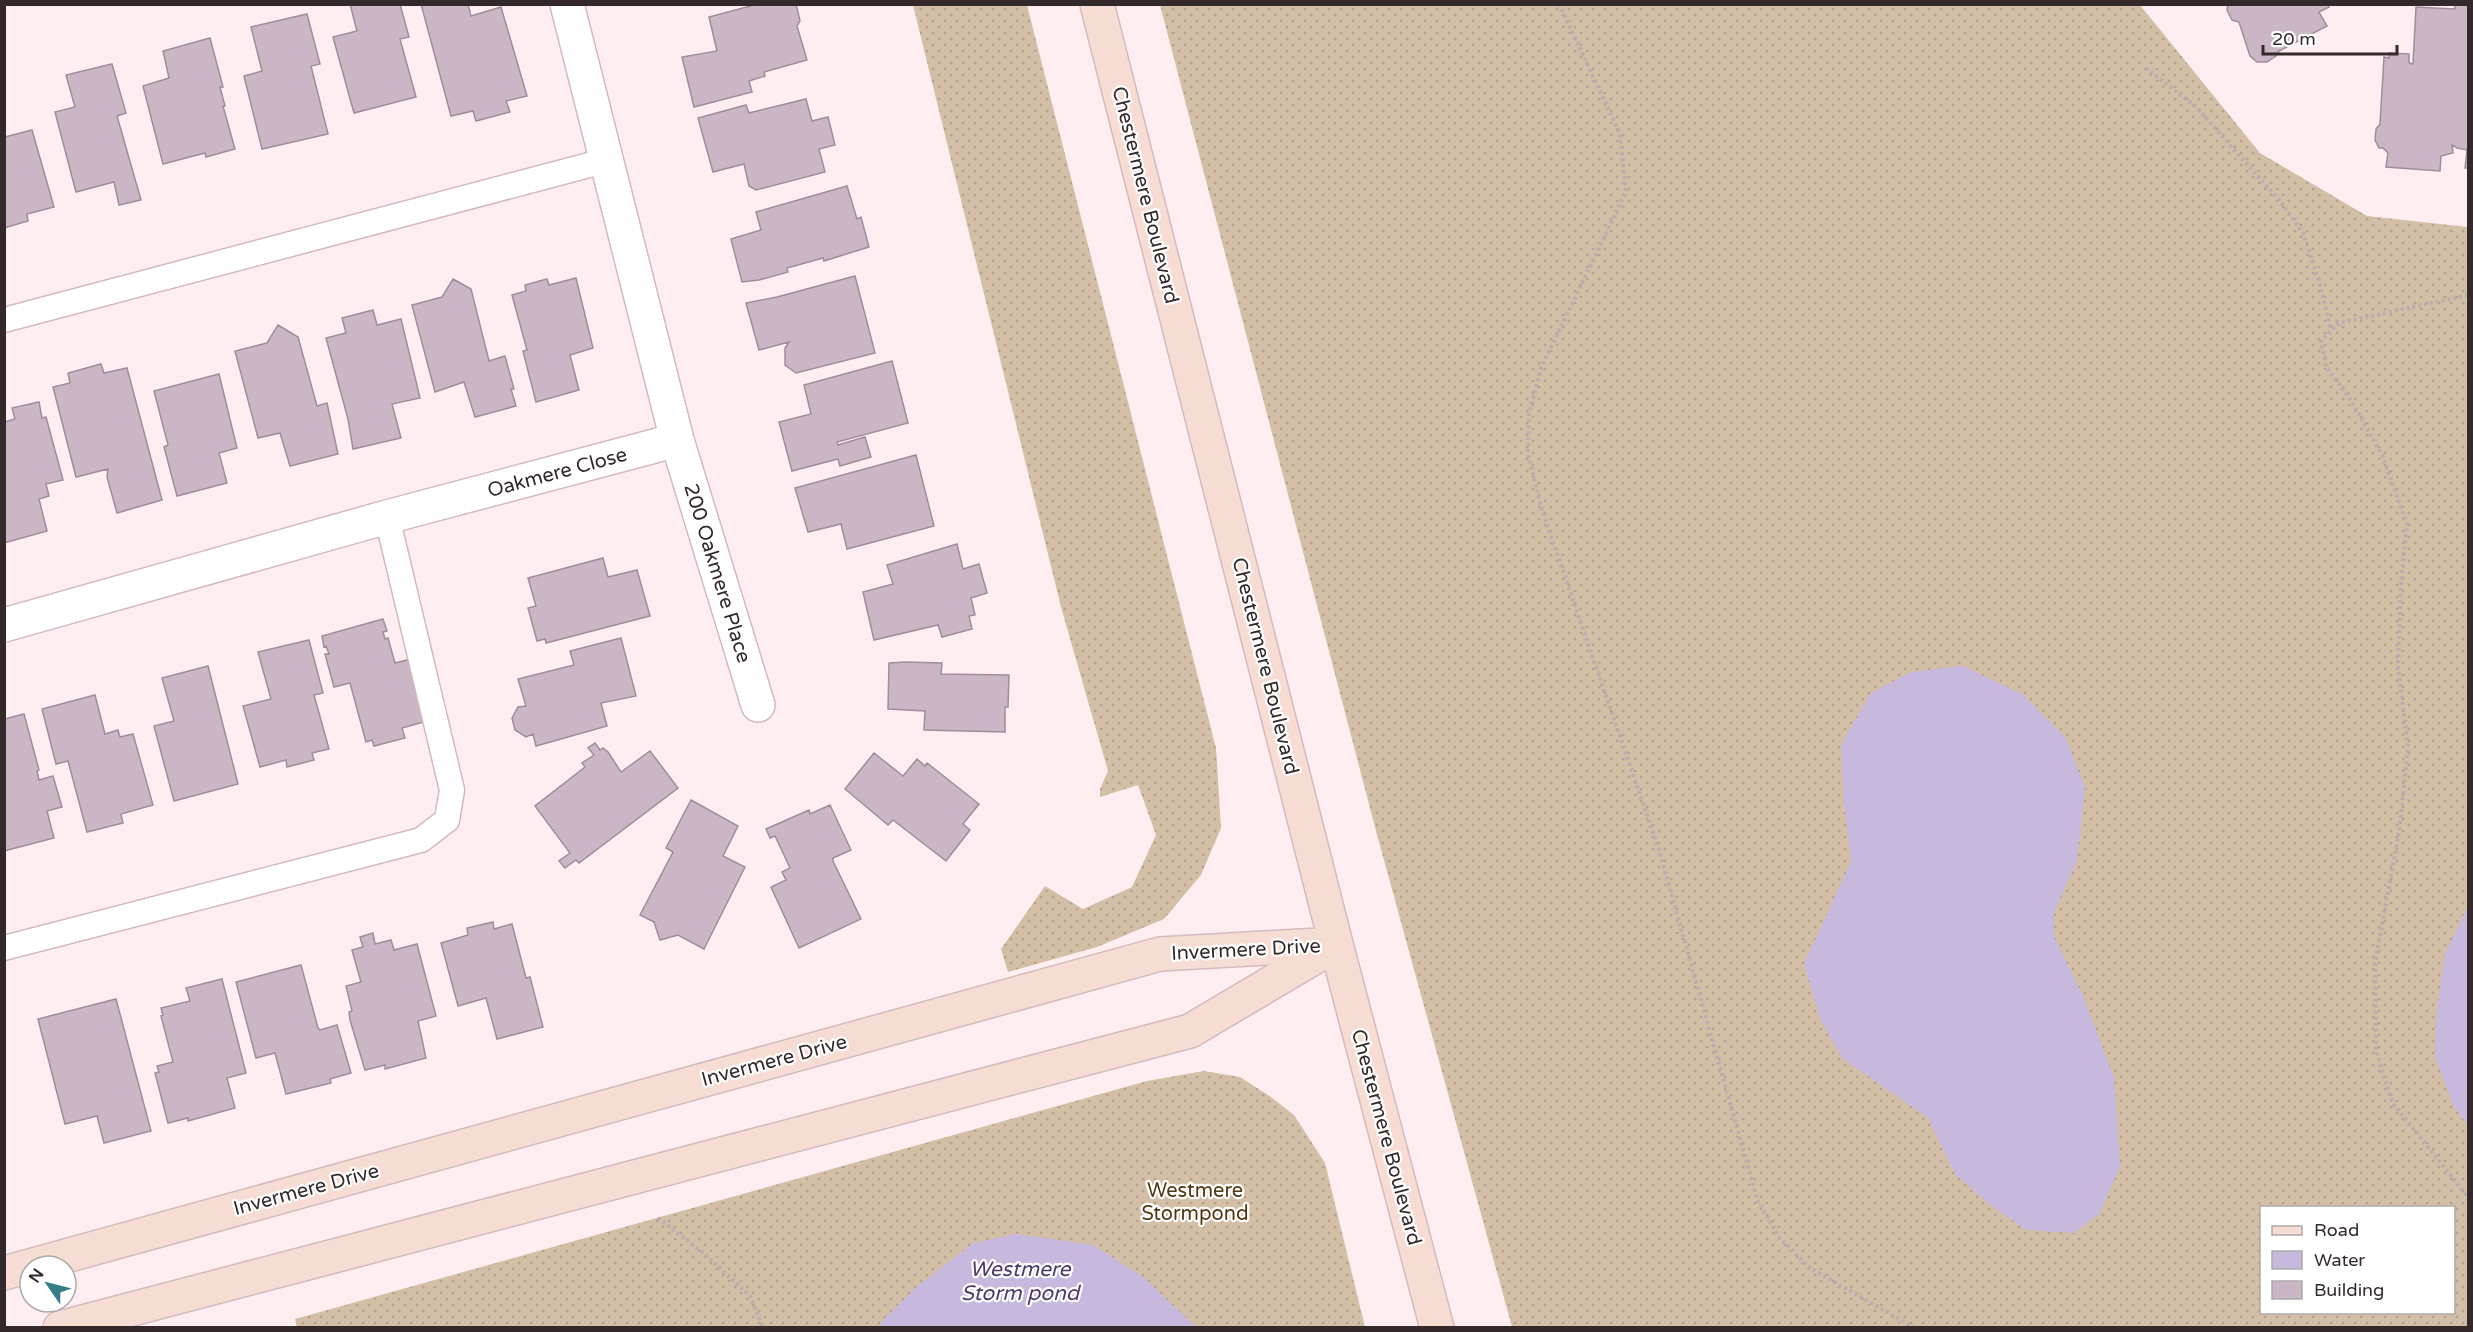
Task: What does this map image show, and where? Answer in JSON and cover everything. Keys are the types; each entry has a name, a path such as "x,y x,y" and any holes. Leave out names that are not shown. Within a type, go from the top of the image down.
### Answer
{"street":[{"path":"567,4 677,440"},
{"name":"Chestermere Boulevard","path":"1097,4 1336,944 1437,1328"},
{"name":"Oakmere Close","path":"4,625 387,517 677,440"},
{"name":"200 Oakmere Place","path":"677,440 758,705"},
{"name":"Invermere Drive","path":"4,1273 1160,954 1336,944"},
{"name":"Invermere Drive","path":"60,1328 1190,1031 1336,944"}],"lane":[{"path":"4,320 608,160"},
{"path":"4,948 421,840 447,820 452,790 387,517"}],"path":[{"path":"1559,4 1620,134 1626,192 1541,368 1529,414 1528,454 1541,507 1659,849 1757,1199 1779,1237 1809,1267 1915,1328"},
{"path":"2145,68 2196,107 2279,200 2303,233 2319,281 2331,331"},
{"path":"2469,295 2338,323 2321,341 2326,366 2352,402 2382,455 2407,524 2401,584 2398,667 2408,746 2400,826 2375,963 2376,1050 2391,1102 2469,1197"},
{"path":"658,1218 701,1251 750,1296 763,1328"}],"green space":[{"path":"913,5 1027,5 1216,748 1221,828 1201,875 1164,919 1097,947 1008,972 1001,949 1045,886 1083,909 1132,887 1156,835 1138,785 1100,797 1100,789 1108,771 1061,607"},
{"path":"1160,5 2140,5 2260,153 2367,216 2468,227 2468,1327 1512,1327 1376,831"},
{"name":"Westmere Stormpond","path":"1204,1071 1240,1077 1271,1097 1294,1115 1325,1163 1365,1327 297,1328 295,1319 1147,1081"}],"water":[{"path":"1963,666 2022,694 2066,738 2085,788 2077,861 2054,912 2054,937 2082,994 2114,1077 2120,1167 2099,1214 2074,1233 2026,1230 1989,1204 1955,1174 1928,1118 1842,1058 1820,1019 1804,964 1851,862 1844,802 1841,745 1871,693 1911,672"},
{"path":"2468,906 2468,1125 2454,1107 2435,1057 2437,1010 2445,954"},
{"name":"Westmere Storm pond","path":"1016,1234 1093,1245 1142,1276 1196,1327 878,1327 919,1285 973,1243"}],"building":[{"path":"350,4 400,4 409,37 400,39 416,97 354,113 333,37 357,31"},
{"path":"421,4 468,4 471,16 501,7 527,96 506,101 510,112 476,121 473,111 451,116"},
{"path":"758,4 796,4 800,21 797,26 807,60 764,72 765,76 749,81 752,92 694,107 682,57 717,51 709,17"},
{"path":"2228,4 2328,4 2329,7 2319,12 2327,26 2279,51 2267,62 2257,62 2250,56 2239,22 2232,20 2227,10"},
{"path":"2455,4 2468,4 2468,168 2465,168 2467,150 2452,145 2453,153 2441,156 2440,171 2386,167 2388,153 2383,148 2379,148 2375,140 2376,129 2380,124 2384,57 2389,58 2389,53 2409,54 2409,63 2413,64 2416,7 2455,9"},
{"path":"307,14 320,64 311,66 328,134 262,149 244,76 262,71 251,27"},
{"path":"210,38 223,87 220,87 225,106 223,106 235,149 206,157 205,153 163,164 143,86 169,78 163,51"},
{"path":"112,64 126,113 117,116 141,200 119,205 114,182 76,192 55,112 75,107 66,75"},
{"path":"806,99 812,121 828,117 835,145 819,149 825,172 756,190 749,186 744,164 713,172 698,118 746,105 749,113"},
{"path":"32,130 54,207 27,214 28,221 4,228 4,133 5,137"},
{"path":"847,186 857,219 861,217 869,247 824,261 823,258 787,268 788,272 759,280 742,282 731,239 761,230 756,212"},
{"path":"855,276 875,353 796,373 785,365 785,348 789,342 759,350 746,303"},
{"path":"576,278 593,348 570,355 579,390 536,402 523,351 527,350 512,295 526,291 525,285 547,279 549,285"},
{"path":"453,279 471,289 489,361 505,356 516,406 475,417 464,382 435,392 412,305 442,297"},
{"path":"373,310 377,325 401,319 420,398 392,404 401,438 353,449 348,419 326,338 346,333 342,318"},
{"path":"278,325 298,337 317,406 327,403 338,454 290,466 280,433 258,438 235,351 267,343"},
{"path":"892,361 908,423 837,442 838,445 865,437 871,457 840,466 838,459 792,471 779,422 811,414 804,385"},
{"path":"101,364 104,373 127,368 162,500 117,513 107,477 108,469 76,477 53,387 70,383 68,373"},
{"path":"219,374 237,448 219,453 227,483 177,496 164,447 168,445 154,391"},
{"path":"39,402 42,418 46,417 63,480 46,484 49,496 39,499 47,531 4,543 4,422 15,419 12,408"},
{"path":"916,455 934,526 847,549 841,524 808,532 795,488"},
{"path":"957,544 963,569 979,564 987,593 971,598 975,615 969,616 972,629 942,637 938,625 874,640 863,592 893,584 887,565"},
{"path":"603,558 608,577 637,570 650,616 546,643 545,639 537,641 528,608 536,606 528,578"},
{"path":"383,619 387,631 383,632 385,639 388,638 395,663 411,659 427,721 402,728 405,738 374,746 372,740 366,742 350,683 334,687 325,654 329,654 326,646 324,647 322,636"},
{"path":"621,638 636,696 601,703 607,726 536,746 533,734 526,737 515,730 512,718 518,707 526,706 518,679 574,665 570,651"},
{"path":"309,640 323,693 314,695 329,749 312,753 314,760 287,767 286,760 260,767 243,706 271,699 258,652"},
{"path":"889,663 942,663 941,674 1009,675 1005,732 924,730 925,711 888,709"},
{"path":"208,666 238,784 174,801 154,726 174,721 162,678"},
{"path":"95,695 105,734 118,730 120,737 133,734 153,805 121,814 123,823 87,832 68,761 56,764 42,709"},
{"path":"24,714 39,770 37,771 39,780 53,776 62,807 47,811 54,838 4,851 4,719"},
{"path":"595,743 600,750 603,748 608,752 621,772 650,751 678,788 579,863 576,860 565,868 559,861 570,853 535,806 585,767 582,763 594,755 588,748"},
{"path":"874,753 903,776 917,759 925,766 927,763 979,804 963,824 970,830 946,861 893,820 888,825 845,789"},
{"path":"691,800 738,826 723,856 745,867 704,949 678,935 660,940 654,922 640,915 673,852 666,848"},
{"path":"830,805 851,850 833,858 833,861 861,919 799,948 771,887 786,880 782,872 790,868 775,836 770,838 766,829 809,810 810,814"},
{"path":"493,922 494,929 512,924 526,978 530,977 543,1027 497,1039 486,998 458,1006 441,943 468,935 467,928"},
{"path":"373,933 375,944 391,940 394,950 417,944 436,1016 418,1021 426,1058 385,1069 385,1065 365,1070 350,1020 349,1012 352,1011 346,986 361,982 352,950 363,947 360,937"},
{"path":"301,965 318,1028 320,1030 337,1025 351,1073 330,1079 331,1083 286,1094 275,1053 256,1058 236,982"},
{"path":"222,979 246,1073 227,1078 235,1108 188,1121 188,1118 168,1123 155,1073 159,1072 157,1066 173,1062 161,1008 190,1001 186,988"},
{"path":"116,999 151,1131 104,1143 97,1116 65,1124 38,1019"}]}
